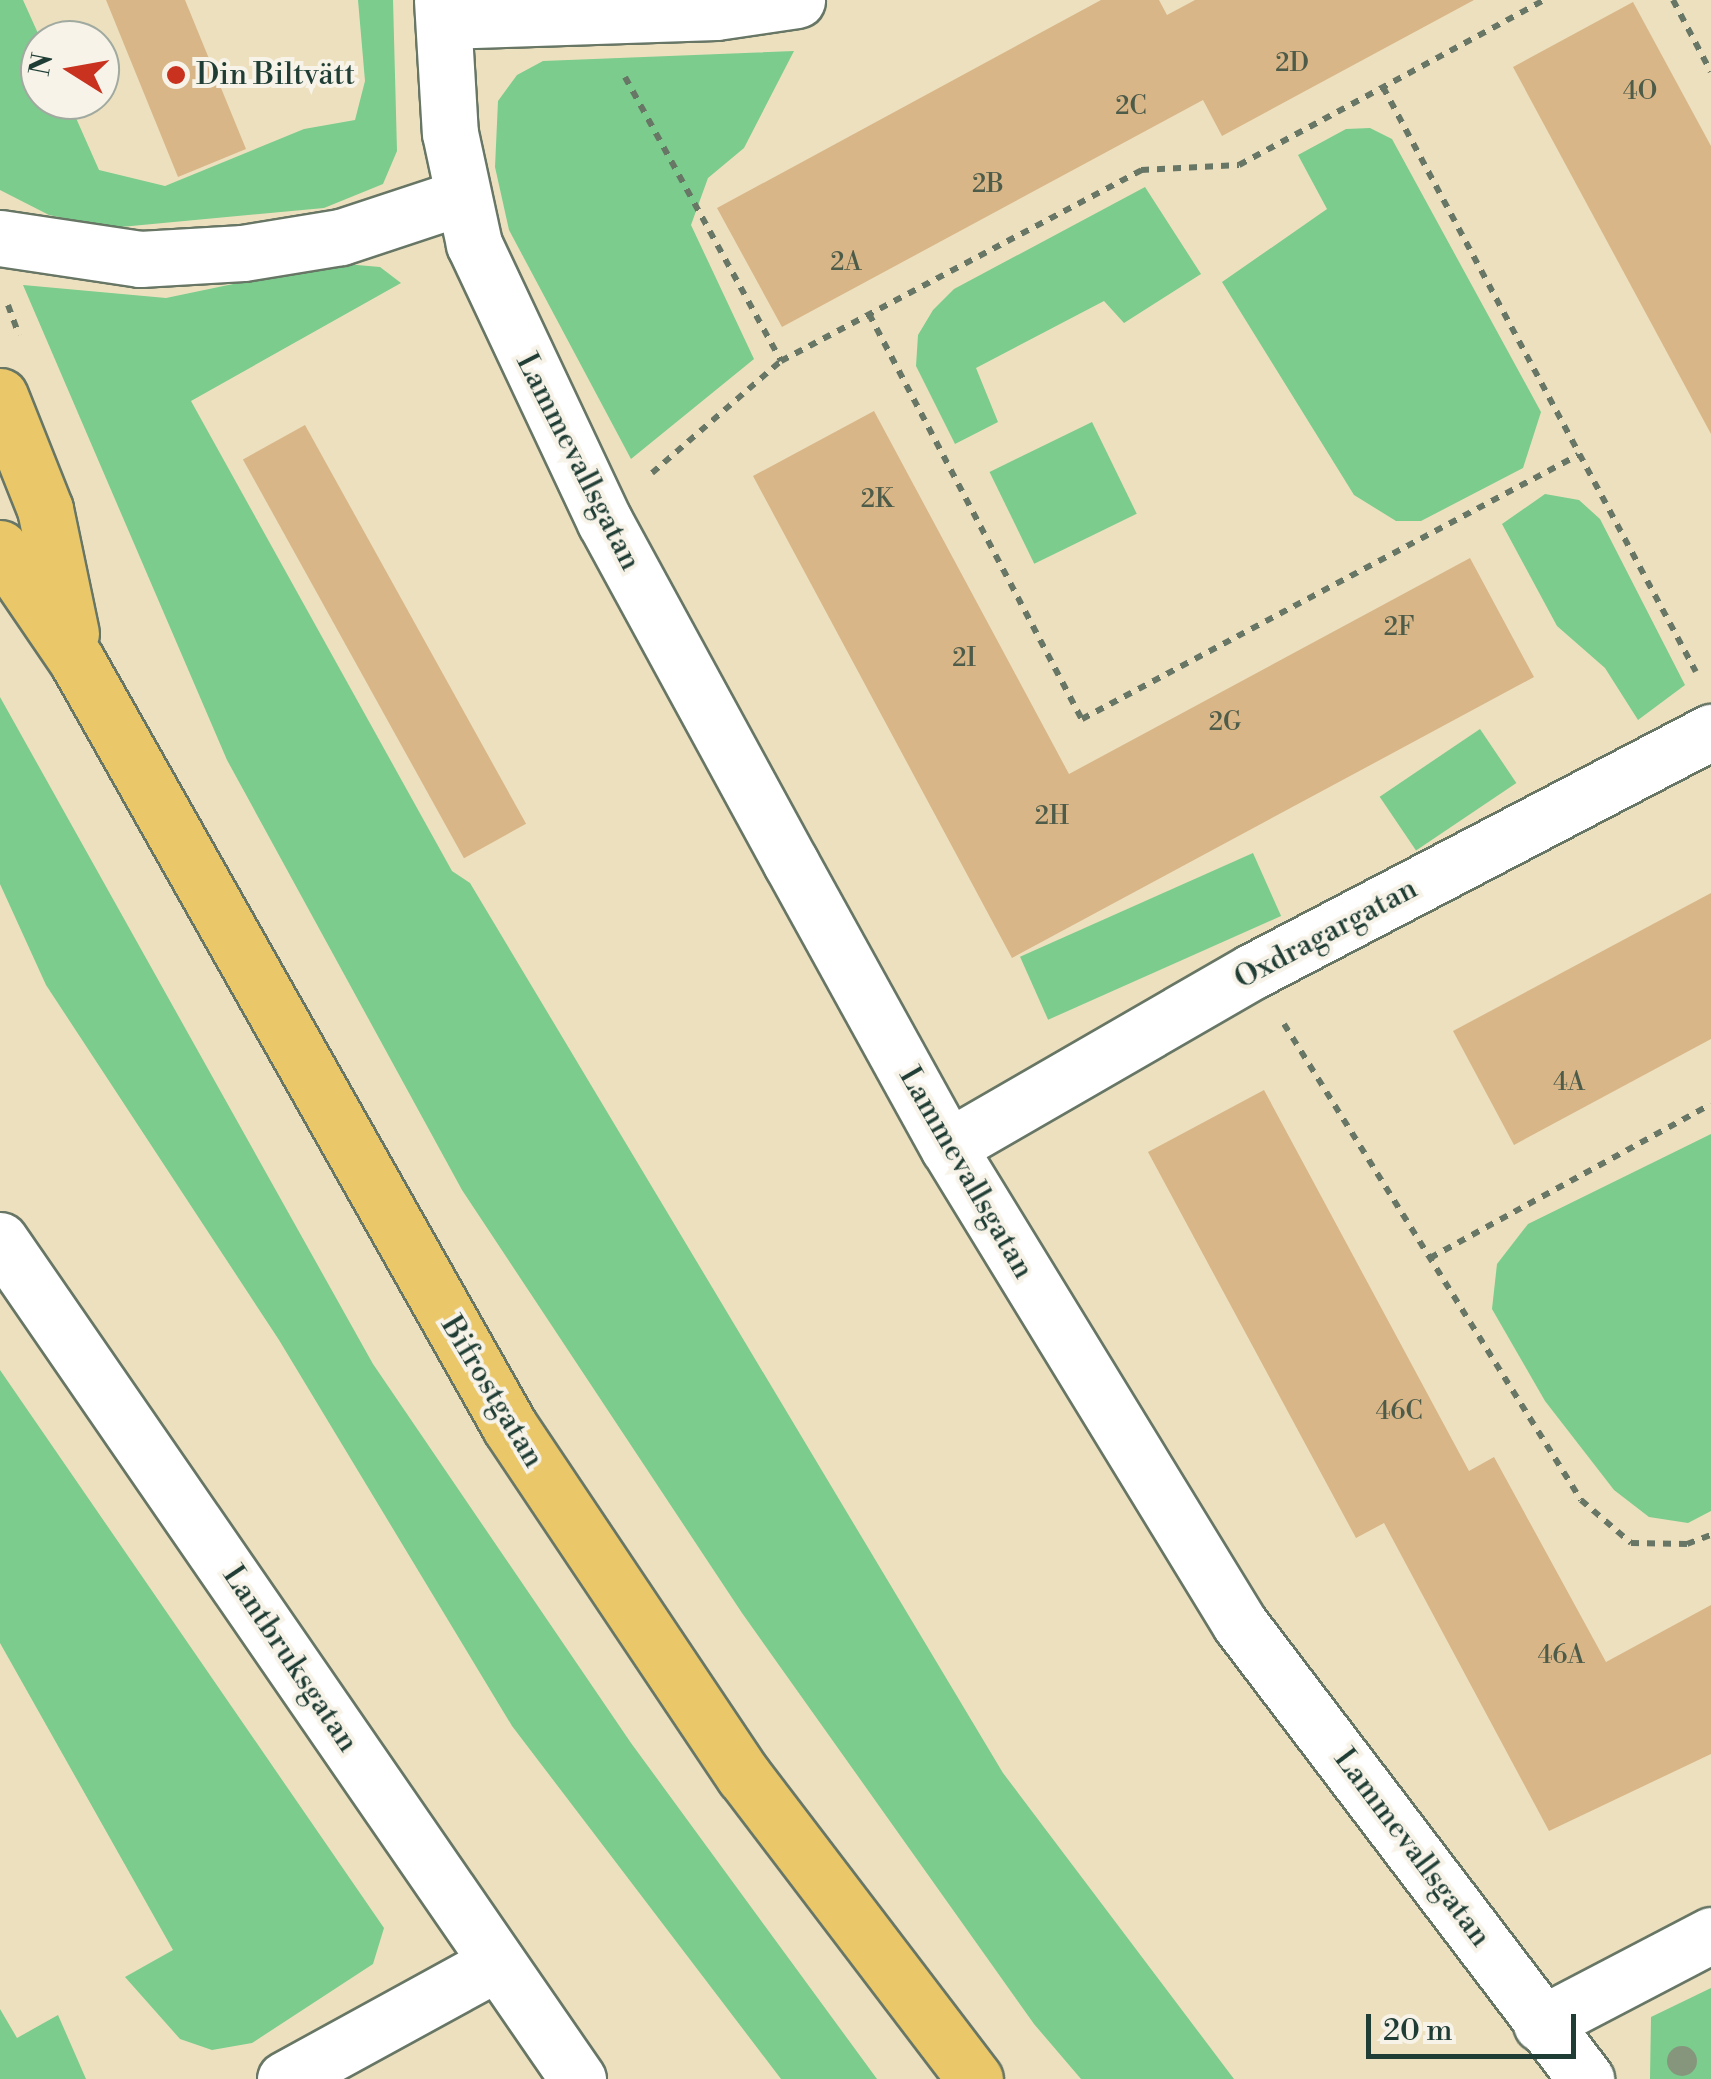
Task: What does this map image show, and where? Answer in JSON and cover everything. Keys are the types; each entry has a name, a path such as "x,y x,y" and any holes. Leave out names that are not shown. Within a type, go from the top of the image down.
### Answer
{"main road":[{"name":"Bifrostgatan","path":"13,375 77,660"},
{"name":"Bifrostgatan","path":"0,548 77,660 510,1428 744,1776 975,2079"}],"street":[{"path":"443,10 592,16 798,0"},
{"name":"Lammevallsgatan","path":"443,10 462,198 504,313 605,522 948,1147 1240,1624 1586,2079"},
{"path":"0,238 140,259 244,254 341,237 462,198"},
{"name":"Oxdragargatan","path":"948,1147 1706,707"},
{"name":"Lantbruksgatan","path":"0,1240 578,2079"},
{"path":"1542,2024 1711,1936"},
{"path":"286,2079 498,1963"}],"path":[{"path":"605,522 704,420 782,360 1142,170 1239,165 1544,0"},
{"path":"1672,0 1711,72"},
{"path":"592,16 782,360"},
{"path":"1383,86 1706,707"},
{"path":"0,284 13,375"},
{"path":"869,314 1082,719 1578,456"},
{"path":"1290,1036 1430,1258 1486,1362 1581,1500 1632,1542 1687,1544 1711,1535"},
{"path":"1430,1258 1711,1104"}],"green space":[{"path":"0,0 23,0 32,20 20,20 20,120 77,120 99,170 165,186 304,129 355,120 365,81 358,0 393,0 397,151 383,184 324,208 110,228 49,215 0,190"},
{"path":"794,51 744,148 708,178 691,225 754,359 631,459 509,230 495,167 498,101 517,75 543,61"},
{"path":"1370,128 1392,139 1541,412 1523,468 1421,521 1396,521 1354,495 1222,282 1327,209 1298,155 1346,129"},
{"path":"1145,187 1201,274 1124,323 1104,301 976,368 998,422 955,444 916,366 918,335 933,310 954,289"},
{"path":"334,263 380,267 401,283 191,401 452,871 470,883 1003,1773 1234,2079 1081,2079 1034,2024 742,1613 462,1190 227,760 23,285 166,298"},
{"path":"1092,422 1137,514 1034,564 990,472"},
{"path":"1545,494 1579,500 1600,519 1685,685 1638,720 1605,668 1557,626 1502,524"},
{"path":"0,697 373,1364 631,1743 877,2079 781,2079 512,1726 279,1340 46,985 0,884"},
{"path":"1480,729 1516,783 1416,851 1380,797"},
{"path":"1253,853 1281,916 1048,1020 1020,957"},
{"path":"1711,1134 1711,1511 1688,1523 1649,1517 1614,1490 1545,1401 1492,1309 1497,1264 1528,1224"},
{"path":"0,1370 384,1928 373,1964 252,2043 212,2050 180,2039 125,1977 173,1950 0,1643"},
{"path":"1711,1988 1711,2079 1650,2079 1651,2017"},
{"path":"0,2009 17,2038 58,2015 86,2079 0,2079"}],"building":[{"name":"Din Biltvätt","path":"106,0 185,0 246,149 178,177 120,34 120,20 114,20"},
{"path":"1101,0 1159,0 1167,15 1195,0 1474,0 1222,136 1203,100 782,327 717,208"},
{"path":"1633,2 1711,146 1711,434 1513,67"},
{"path":"874,411 1069,774 1470,558 1534,677 1012,958 753,476"},
{"path":"305,425 526,824 464,858 243,459"},
{"path":"1711,893 1711,1039 1514,1145 1453,1031"},
{"path":"1264,1090 1469,1471 1494,1457 1606,1662 1711,1605 1711,1754 1549,1831 1384,1523 1356,1538 1148,1152"}],"place":[{"name":"Din Biltvätt","path":"176,75"}]}
